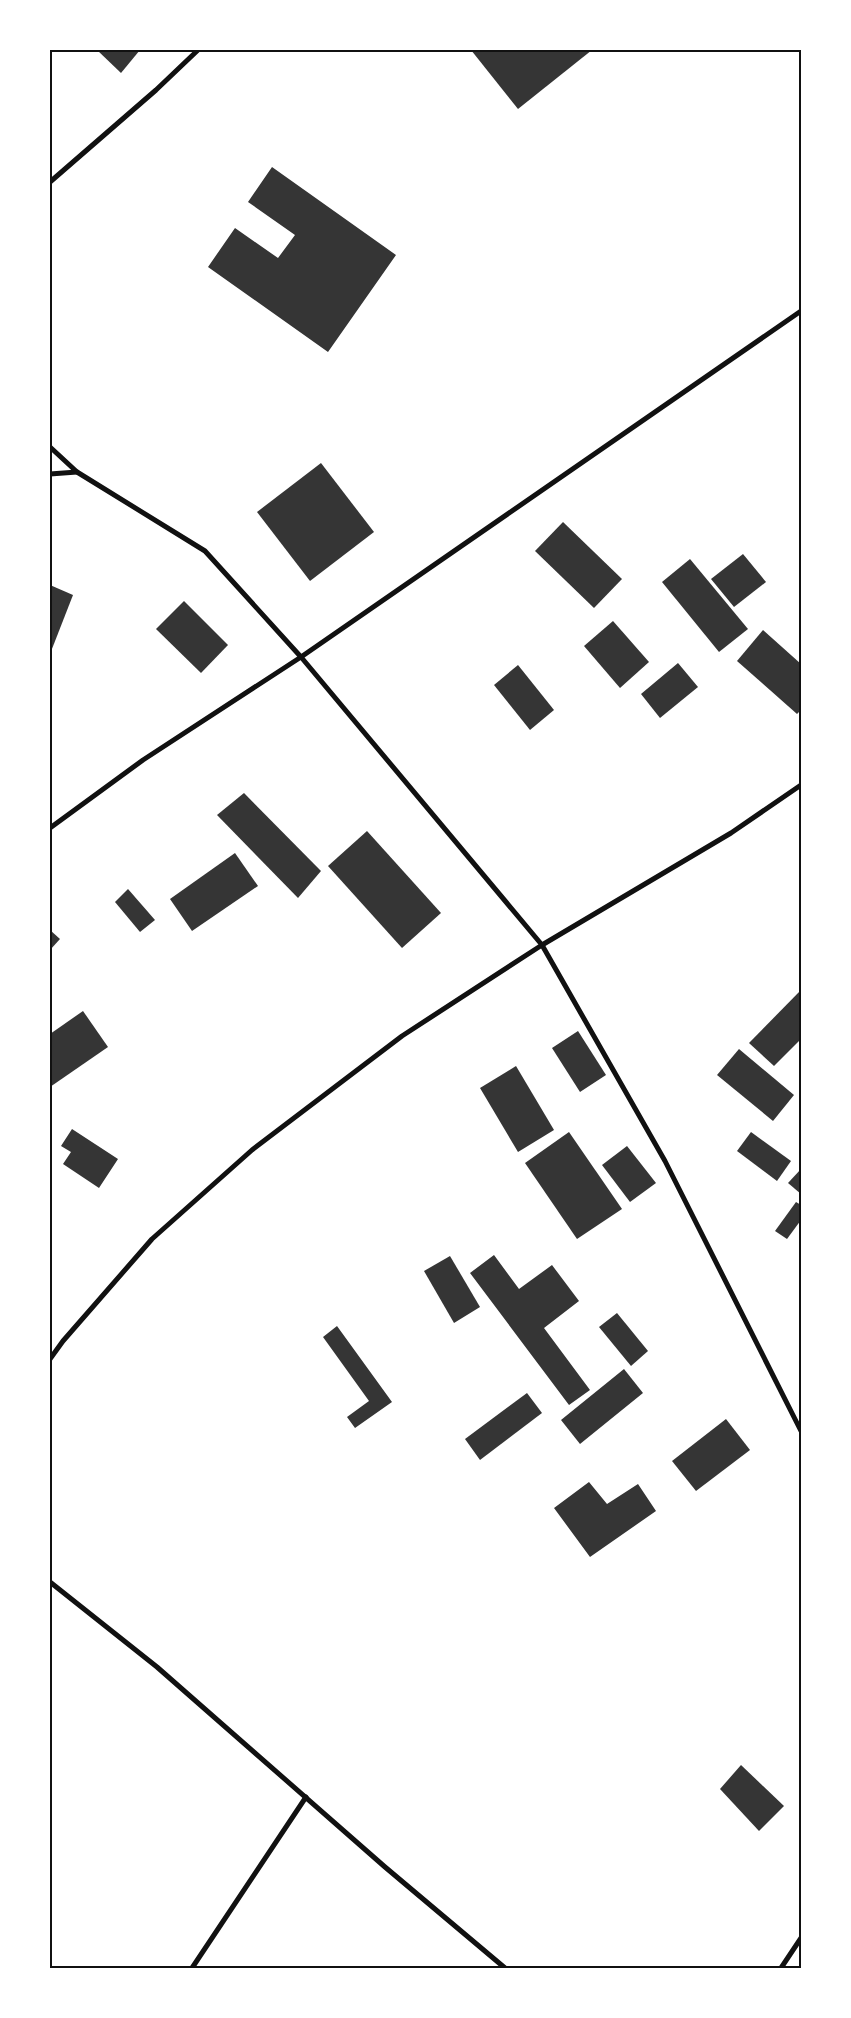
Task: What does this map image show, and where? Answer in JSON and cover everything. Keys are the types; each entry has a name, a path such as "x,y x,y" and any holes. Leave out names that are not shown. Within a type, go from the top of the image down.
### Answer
{"street":[{"path":"50,182 156,90 198,50"},
{"path":"50,828 143,760 301,658 801,311"},
{"path":"50,447 77,472 205,551 301,658 542,945 665,1161 801,1431"},
{"path":"50,474 77,472"},
{"path":"50,1359 63,1341 152,1240 252,1150 402,1036 542,945 731,833 801,785"},
{"path":"50,1582 157,1667 505,1968"},
{"path":"192,1968 306,1797"},
{"path":"781,1968 801,1938"}],"building":[{"path":"97,50 140,50 121,73"},
{"path":"471,50 592,50 518,109"},
{"path":"272,167 396,255 328,352 208,267 235,228 278,258 295,235 248,202"},
{"path":"321,463 374,532 310,581 257,512"},
{"path":"563,522 622,579 594,608 535,551"},
{"path":"743,554 766,582 734,607 711,579"},
{"path":"690,559 748,629 719,652 662,582"},
{"path":"50,585 73,595 50,654"},
{"path":"184,601 228,645 201,673 156,629"},
{"path":"613,621 649,662 620,688 584,646"},
{"path":"763,630 801,664 801,710 797,714 737,661"},
{"path":"678,663 698,687 660,718 641,694"},
{"path":"518,665 554,710 530,730 494,685"},
{"path":"244,793 321,871 298,898 217,815"},
{"path":"367,831 441,913 402,948 328,866"},
{"path":"235,853 258,886 192,931 170,899"},
{"path":"128,889 155,920 140,932 115,902"},
{"path":"50,930 60,939 50,950"},
{"path":"801,990 801,1039 774,1066 749,1043"},
{"path":"83,1011 108,1047 50,1087 50,1034"},
{"path":"578,1031 606,1075 580,1092 552,1048"},
{"path":"739,1049 794,1095 773,1121 717,1075"},
{"path":"516,1066 554,1130 518,1152 480,1088"},
{"path":"72,1129 118,1159 99,1188 63,1164 71,1152 61,1146"},
{"path":"569,1132 622,1209 577,1239 525,1163"},
{"path":"751,1132 791,1161 777,1181 737,1151"},
{"path":"627,1146 656,1183 630,1202 602,1165"},
{"path":"801,1169 801,1194 788,1183"},
{"path":"796,1202 801,1205 801,1220 787,1239 775,1231"},
{"path":"494,1255 519,1289 552,1265 579,1301 544,1328 590,1390 569,1405 470,1273"},
{"path":"450,1256 480,1307 454,1323 424,1271"},
{"path":"617,1313 648,1351 631,1366 599,1327"},
{"path":"337,1326 392,1402 355,1428 347,1417 369,1401 323,1337"},
{"path":"624,1369 643,1393 580,1444 561,1420"},
{"path":"527,1393 542,1413 480,1460 465,1439"},
{"path":"726,1419 750,1450 696,1491 672,1461"},
{"path":"589,1482 607,1504 638,1484 656,1511 590,1557 554,1508"},
{"path":"741,1765 784,1806 759,1831 720,1789"}]}
